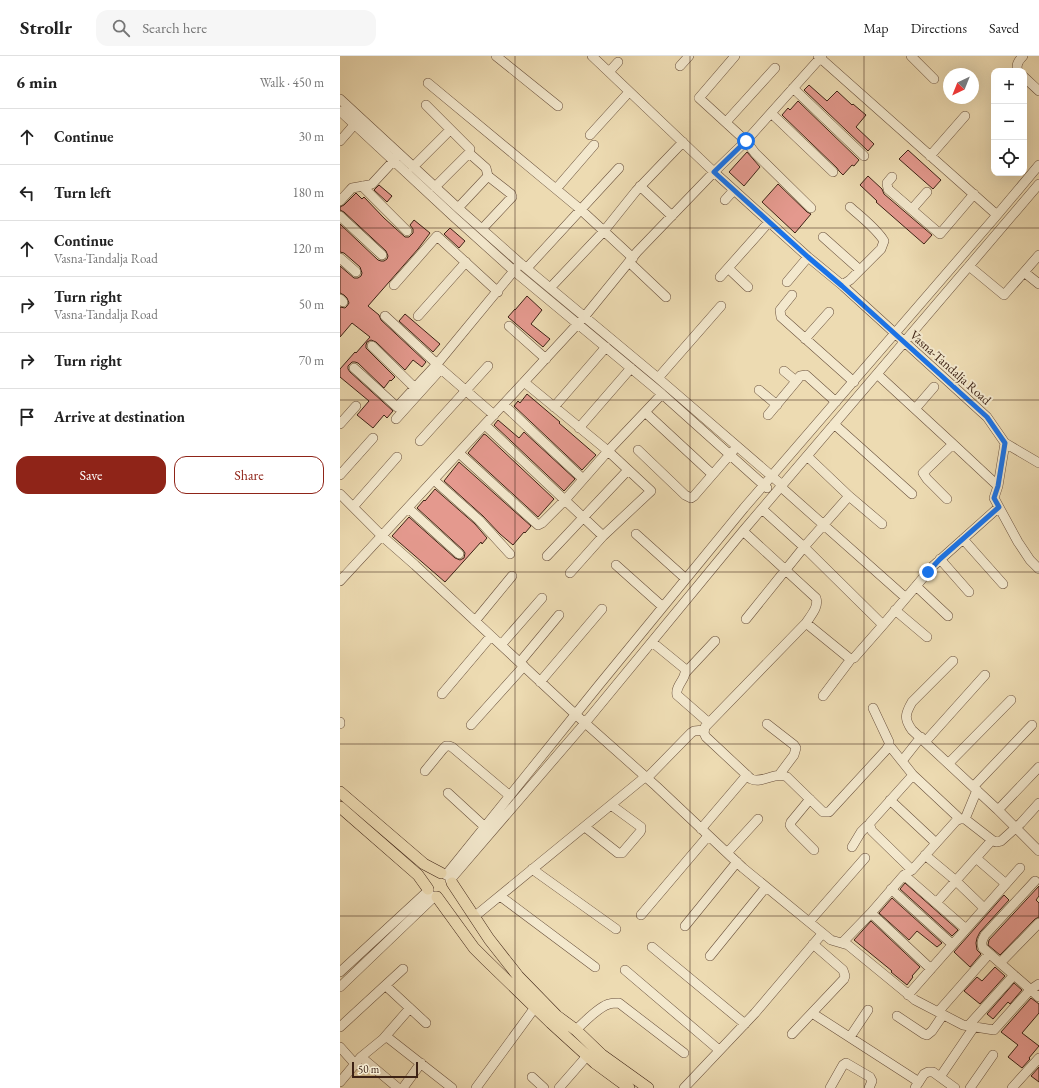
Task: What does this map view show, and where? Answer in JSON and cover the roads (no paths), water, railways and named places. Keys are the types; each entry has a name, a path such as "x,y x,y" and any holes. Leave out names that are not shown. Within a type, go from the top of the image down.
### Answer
{"main road":[{"path":"340,792 424,864 447,878 489,939 538,1003 595,1064 629,1088"},
{"path":"340,807 418,875 474,948 485,959 538,1003 576,1030 602,1055 648,1088"},
{"path":"433,875 447,878 452,887 448,894 445,896 432,893 428,885 430,878 433,875"}],"street":[{"path":"496,56 558,106"},
{"name":"Vasna-Tandalja Road","path":"592,56 714,172 987,417 1005,443"},
{"path":"680,66 689,56"},
{"path":"735,56 699,98 746,141 755,153 811,208"},
{"path":"911,56 934,79"},
{"path":"1016,68 1023,56"},
{"path":"340,581 578,324 637,252 746,141 820,57 997,215"},
{"path":"609,72 618,62"},
{"path":"726,122 775,68"},
{"path":"1027,79 1038,88"},
{"path":"428,82 580,209 604,231 666,297"},
{"path":"793,88 864,156"},
{"path":"590,135 629,92"},
{"path":"340,100 396,158 514,271 662,394 764,485 779,489"},
{"path":"426,105 470,150 469,153 486,168 488,176 511,194 512,197 482,229"},
{"path":"340,111 354,125 396,158 413,167 482,229 771,476 779,489 824,526 906,598"},
{"path":"770,113 833,172"},
{"path":"930,156 965,116"},
{"path":"340,141 354,125"},
{"path":"413,167 450,130"},
{"path":"551,288 604,231 640,186 683,142"},
{"path":"556,189 594,145"},
{"path":"435,187 469,153"},
{"path":"340,201 352,188 372,184 396,158"},
{"path":"447,878 485,827 575,714 771,476 854,382 1039,164"},
{"path":"354,368 397,407 437,364 514,271 524,265 619,168"},
{"path":"458,208 488,176"},
{"path":"892,177 886,183 888,189 940,234 974,194"},
{"path":"447,878 585,723 743,531 1039,184"},
{"path":"362,186 407,231"},
{"path":"640,186 672,216"},
{"path":"725,200 734,190"},
{"path":"912,209 927,192"},
{"path":"842,286 881,249 884,241 881,236 850,206"},
{"path":"340,216 382,255"},
{"path":"720,277 769,222"},
{"path":"394,285 437,236 498,292"},
{"path":"823,237 860,270"},
{"path":"969,266 1004,295 1039,255"},
{"path":"788,282 808,257"},
{"path":"340,258 356,272"},
{"path":"418,316 466,262"},
{"path":"728,268 748,287"},
{"path":"1024,272 1039,284"},
{"path":"792,295 780,310 781,317 854,382"},
{"path":"658,378 722,306"},
{"path":"805,339 829,312"},
{"path":"385,316 437,364"},
{"path":"509,326 546,359"},
{"path":"372,346 416,388"},
{"path":"554,407 606,347"},
{"path":"420,441 488,366"},
{"path":"579,428 631,368"},
{"path":"396,419 441,369 494,415"},
{"path":"784,371 796,381"},
{"path":"876,374 998,486"},
{"path":"768,415 800,376 806,375 836,402"},
{"path":"524,382 608,451 651,491 603,536 570,573"},
{"path":"915,409 934,387"},
{"path":"759,390 777,404"},
{"path":"459,453 538,525 542,523 565,500 608,451 662,394"},
{"path":"504,405 583,479"},
{"path":"340,424 356,406"},
{"path":"646,412 712,474"},
{"path":"834,424 912,494"},
{"path":"485,425 603,536"},
{"path":"340,475 373,438"},
{"path":"1039,463 1005,443 998,486 994,498 1022,548 1030,560 1039,569"},
{"path":"947,499 928,479 924,472 953,444"},
{"path":"638,450 688,497 691,498 736,447"},
{"path":"807,456 849,496 882,524"},
{"path":"353,507 397,457"},
{"path":"548,556 628,470"},
{"path":"434,480 479,520 510,554"},
{"path":"340,494 382,536 737,862 822,934 831,940 848,945 915,1000 963,1025 994,1030 1030,990 1039,984"},
{"path":"746,619 804,547 849,496"},
{"path":"823,696 851,659 857,656 940,559 999,507"},
{"path":"408,508 459,554"},
{"path":"762,509 804,547 883,625"},
{"path":"743,531 816,598 817,603 806,623 706,727 704,733 706,737 751,779 758,781 779,775 783,776 823,812 829,812 889,745"},
{"path":"636,534 686,579"},
{"path":"963,539 1003,584"},
{"path":"940,559 969,592"},
{"path":"616,564 663,607"},
{"path":"475,621 512,576"},
{"path":"916,586 948,616"},
{"path":"501,645 542,598"},
{"path":"540,682 602,609"},
{"path":"896,610 927,637"},
{"path":"471,725 522,664 559,615"},
{"path":"806,623 851,659"},
{"path":"442,694 491,636"},
{"path":"706,727 677,695 676,688 686,672 715,641"},
{"path":"652,642 686,672"},
{"path":"952,661 912,702 908,708 906,716 907,723 912,730 949,763 1039,851"},
{"path":"902,761 985,675"},
{"path":"949,763 1011,700"},
{"path":"873,708 889,745 912,775 963,819 992,840 996,842 1001,840 1038,805"},
{"path":"767,724 796,748 794,755 779,775"},
{"path":"963,819 975,788 1032,725"},
{"path":"474,917 584,826 646,778 694,731 706,727"},
{"path":"426,771 443,749 446,746 449,746 510,796"},
{"path":"998,810 1039,767"},
{"path":"701,828 747,775"},
{"path":"912,775 870,823 870,826 872,831 936,903 966,929"},
{"path":"448,793 485,827"},
{"path":"810,799 790,825 814,850"},
{"path":"890,800 936,842"},
{"path":"584,826 618,853 622,853 640,832 641,827 611,805"},
{"path":"727,853 758,819"},
{"path":"842,943 956,820 963,819"},
{"path":"852,847 861,832 867,826 870,826"},
{"path":"640,915 708,836"},
{"path":"936,903 992,840"},
{"path":"925,855 956,880 984,908"},
{"path":"809,922 866,858"},
{"path":"976,858 1006,884"},
{"path":"685,926 737,862"},
{"path":"908,995 1020,868"},
{"path":"532,869 616,930"},
{"path":"1035,881 982,940 982,944 983,948 989,954 1039,997"},
{"path":"710,956 766,887"},
{"path":"891,889 952,944"},
{"path":"340,972 432,893"},
{"path":"340,987 432,893"},
{"path":"500,896 595,967"},
{"path":"871,912 931,969"},
{"path":"1000,963 1039,923"},
{"path":"684,1088 745,1024 822,934"},
{"path":"792,1034 844,979 845,976 842,970 813,944"},
{"path":"652,947 745,1024"},
{"path":"897,1016 924,1034 927,1035 930,1033 940,1014 989,954"},
{"path":"340,1027 403,969"},
{"path":"625,970 719,1050"},
{"path":"940,1078 971,1027 1014,976"},
{"path":"386,986 426,1023"},
{"path":"476,1088 538,1003"},
{"path":"576,1030 604,1006 610,1003 619,1003 684,1053"},
{"path":"340,1082 358,1061 410,1008"},
{"path":"850,1037 868,1010"},
{"path":"812,1013 850,1037 917,1085 924,1074 933,1072 955,1088"},
{"path":"382,1038 389,1038 452,1088"},
{"path":"340,1047 398,1088"},
{"path":"970,1088 993,1055"},
{"path":"559,1088 587,1056"},
{"path":"1012,1088 1039,1058"},
{"path":"402,1088 421,1063"},
{"path":"830,1088 843,1065 846,1063 870,1077 872,1081 869,1088"},
{"path":"532,1077 544,1088"}]}
